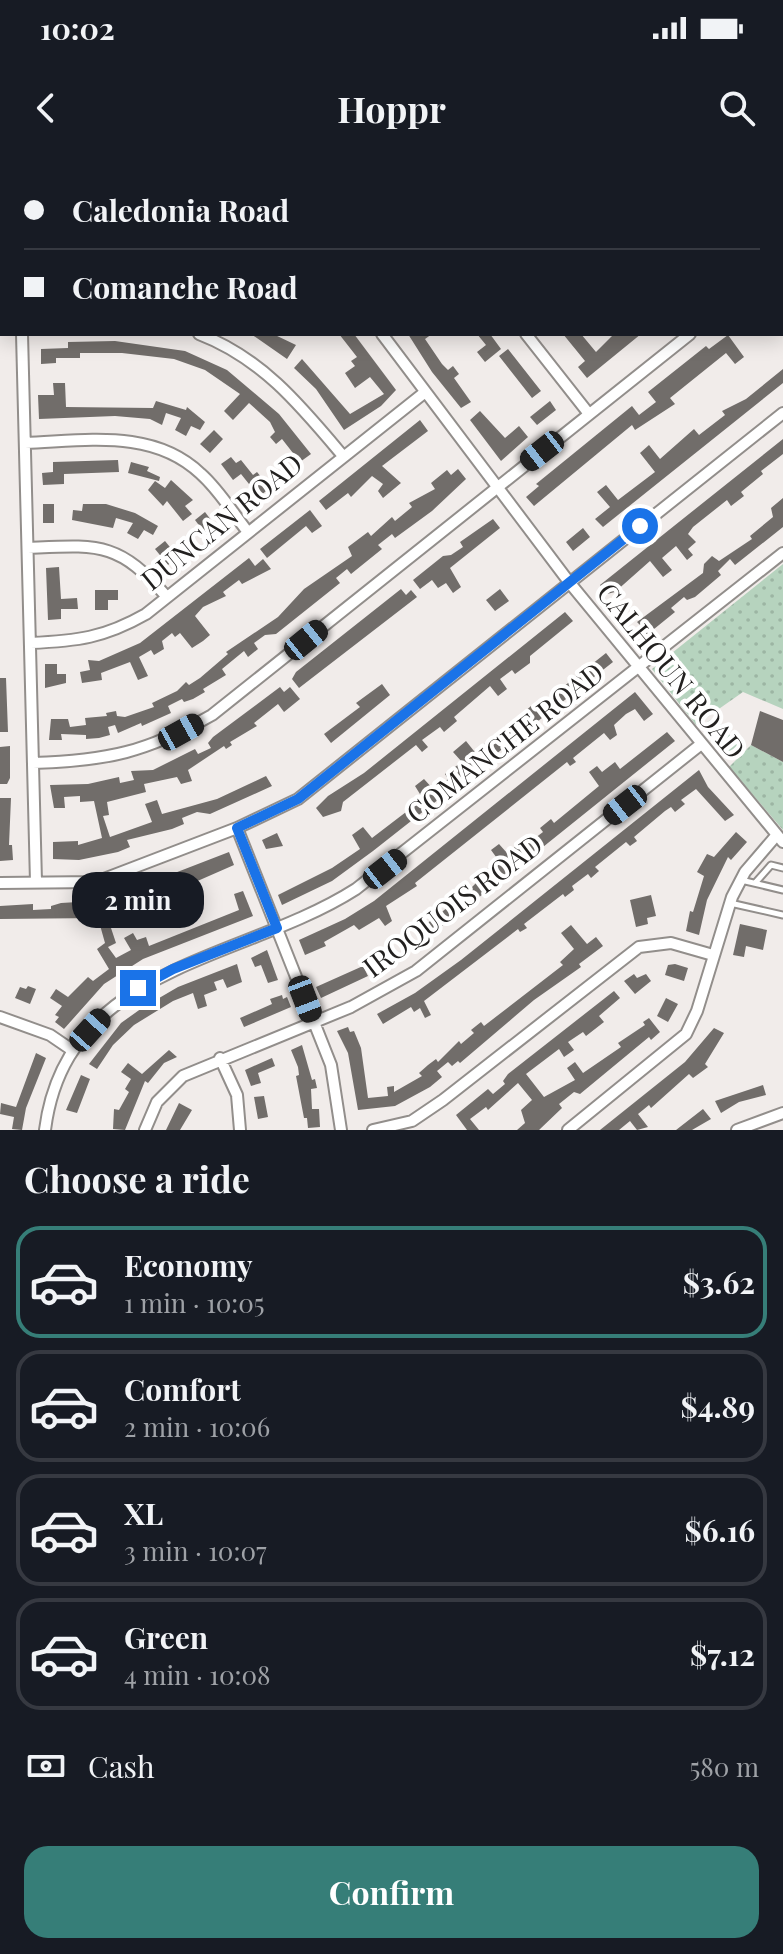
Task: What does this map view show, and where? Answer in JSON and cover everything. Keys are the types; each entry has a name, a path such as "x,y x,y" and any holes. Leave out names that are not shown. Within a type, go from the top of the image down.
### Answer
{"street":[{"path":"22,336 36,882"},
{"path":"203,336 260,366 293,397 343,456"},
{"name":"CALHOUN ROAD","path":"383,336 495,488 779,840"},
{"path":"528,336 589,414"},
{"path":"33,763 90,762 138,751 212,715 685,336"},
{"name":"DUNCAN ROAD","path":"30,643 85,640 121,629 167,597 424,393"},
{"path":"0,883 96,882 237,828 298,799 783,413"},
{"path":"25,443 121,439 167,451 201,473 247,531"},
{"path":"28,548 92,546 118,553 143,569 167,597"},
{"name":"COMANCHE ROAD","path":"45,1130 49,1099 72,1050 108,1010 138,988 173,969 335,903 385,869 783,553"},
{"name":"IROQUOIS ROAD","path":"145,1130 157,1102 183,1076 386,990 416,971 700,745"},
{"path":"237,828 333,1076 341,1130"},
{"path":"568,1130 686,1034 697,1011 729,903 740,880 779,840"},
{"path":"373,1130 412,1121 443,1100 639,947 671,943 713,955"},
{"path":"0,1017 50,1035 72,1050"},
{"path":"220,1058 237,1095 240,1130"},
{"path":"737,1130 783,1113"}],"lane":[{"path":"756,883 771,865 783,868"},
{"path":"740,880 783,890"},
{"path":"729,903 783,915"}],"green space":[{"path":"783,564 783,709 743,692 696,725 652,669"},
{"path":"715,717 739,747 729,755 704,724"},
{"path":"751,745 783,762 783,830 729,767"}],"building":[{"path":"254,336 277,336 296,345 287,359"},
{"path":"341,336 356,336 396,390 381,406 344,430 316,389 294,368 302,359 350,414 384,394 370,377 355,388 345,373 355,366 351,361 357,357"},
{"path":"409,336 429,336 425,339 442,364 448,370 453,366 459,374 454,378 471,402 461,408 432,372"},
{"path":"479,336 491,336 501,349 485,362 477,352 486,345"},
{"path":"565,336 583,336 596,352 612,336 639,336 587,378 578,367 585,361"},
{"path":"729,336 744,357 735,364 726,353 670,398 675,404 635,430 632,425 534,506 526,497 539,486 536,484 632,406 639,415 656,402 648,392 706,346 709,349"},
{"path":"115,341 185,351 227,370 279,414 311,454 300,462 282,439 276,444 270,437 275,432 270,422 249,403 233,420 224,411 240,394 205,370 174,359 122,353 80,353 80,358 56,358 56,363 41,364 41,349 68,348 68,342"},
{"path":"508,349 541,391 532,398 499,356"},
{"path":"783,369 783,383 603,527 595,519 610,507 597,492 606,485 618,500 655,472 640,453 649,445 660,459 694,429 699,435 725,415 722,411 746,399"},
{"path":"53,383 65,383 66,407 153,408 156,401 186,410 187,407 205,422 200,430 191,426 186,436 175,430 181,418 166,413 162,425 150,419 115,416 39,419 38,395 54,395"},
{"path":"550,401 556,410 537,425 530,417"},
{"path":"480,411 505,438 519,426 528,437 501,461 470,420"},
{"path":"420,420 428,431 382,466 401,483 383,498 378,491 383,484 372,476 351,497 348,493 326,510 319,501"},
{"path":"214,430 223,439 210,453 200,444"},
{"path":"783,439 783,454 741,492 744,496 731,506 727,500 693,527 688,534 696,542 688,549 693,555 687,560 676,546 662,558 672,570 663,577 650,561 615,592 607,594 600,585"},
{"path":"231,457 236,463 241,460 253,475 257,472 270,488 251,503 245,495 253,489 241,474 233,480 221,464"},
{"path":"118,460 119,472 64,474 64,484 43,485 42,473 53,472 53,462"},
{"path":"131,462 149,467 147,471 160,477 159,481 128,473"},
{"path":"458,469 466,479 432,511 395,538 392,534 378,545 382,549 351,574 347,569 336,578 340,583 276,634 265,635 254,643 258,649 248,657 244,651 222,669 226,675 203,689 205,692 168,706 171,713 142,726 141,723 118,733 115,725 108,727 110,735 99,738 61,734 62,740 49,740 51,719 68,719 70,727 86,725 85,718 107,716 106,713 116,711 117,716 125,717 154,707 152,703 177,691 186,682 189,685 200,678 228,654 226,652 278,617 304,589 352,556 348,547 368,532 371,536 392,517 395,521 412,507 409,503 435,489 431,483 447,470 451,475"},
{"path":"171,480 193,500 185,506 192,514 183,521 167,501 163,506 148,490 155,481 165,488"},
{"path":"783,498 783,527 735,565 730,559 718,571 721,575 695,597 687,600 684,597 671,608 675,612 643,638 636,629 640,625 637,622 703,573 704,564 712,556 719,561 752,539 750,536 773,517 771,508"},
{"path":"43,504 54,504 54,523 43,523"},
{"path":"83,504 106,504 135,513 158,526 153,535 144,530 138,539 127,533 133,523 116,518 113,528 72,520 73,510 82,511"},
{"path":"310,510 322,526 312,533 306,526 267,558 260,549"},
{"path":"205,512 217,528 207,536 195,520"},
{"path":"493,519 500,528 450,568 461,587 453,593 446,583 438,588 432,580 420,589 413,580 443,556 463,547 460,542"},
{"path":"583,528 590,537 573,551 566,542"},
{"path":"165,541 178,557 168,565 155,549"},
{"path":"249,558 255,566 263,559 271,569 242,584 239,580 223,592 226,596 203,607 195,616 210,635 203,641 192,648 180,633 175,637 172,633 162,641 164,649 154,655 151,650 139,657 148,676 138,680 130,662 101,673 102,680 82,683 80,672 90,670 88,660 99,661 140,643"},
{"path":"59,567 61,599 77,598 78,609 61,609 61,619 48,620 46,568"},
{"path":"401,589 406,595 411,590 417,597 299,688 292,679 296,672"},
{"path":"500,589 509,601 495,611 486,600"},
{"path":"95,590 118,590 118,600 108,600 108,610 95,610"},
{"path":"565,612 573,621 530,656 530,663 515,674 512,670 500,679 507,689 498,696 490,686 454,717 457,721 444,732 440,727 422,740 428,747 422,752 416,745 343,802 341,811 323,817 316,808 328,796 364,773"},
{"path":"606,653 613,662 373,851 332,881 282,905 278,895 332,868 360,849 352,835 363,827 372,838 423,799 415,786 424,779 434,790 448,779 445,774 462,762 453,752 466,741 474,751 500,733 502,736 526,718 522,714 531,706 534,710"},
{"path":"45,664 57,664 57,674 66,674 66,683 45,688"},
{"path":"0,678 6,678 8,732 0,732"},
{"path":"382,684 390,695 331,743 324,734 360,707 356,703"},
{"path":"280,687 284,692 290,687 300,699 284,712 278,704 254,723 257,726 230,742 232,745 226,749 224,746 188,770 192,781 181,784 177,777 144,784 146,792 107,802 109,815 103,816 110,837 152,822 145,804 157,800 162,814 217,799 266,776 272,786 210,814 197,812 182,818 184,824 172,829 127,840 130,847 118,852 79,860 53,859 53,842 78,841 78,845 102,838 94,801 80,802 80,796 64,797 65,808 54,808 50,785 88,784 119,777 120,783 134,780 131,771 153,770 195,749 198,754 211,748 208,743 213,737"},
{"path":"635,692 653,714 644,721 635,709 626,714 614,725 617,735 610,740 604,733 573,758 576,762 570,766 567,762 415,883 417,886 386,906 392,921 385,926 379,918 359,930 354,925 324,942 326,946 305,955 299,940 345,919 374,901"},
{"path":"760,711 783,720 783,762 751,745"},
{"path":"667,732 675,741 538,851 428,937 420,929 466,893 477,882 473,878 499,861 491,850 499,844 507,853 519,844 522,848 543,832 540,828 551,819 554,823 599,786 589,772 597,766 602,772 615,762 620,769"},
{"path":"10,746 10,778 7,784 0,784 0,747"},
{"path":"699,770 708,787 734,815 725,821 696,789 681,800 685,804 675,812 671,807 665,811 634,837 637,841 630,846 626,842 595,867 599,871 591,878 588,874 572,886 574,890 565,897 563,894 524,924 527,928 520,932 518,929 424,1001 431,1015 425,1018 420,1008 414,1012 411,1007 383,1024 377,1014 415,993 461,960"},
{"path":"0,798 11,798 9,845 12,845 13,860 0,861"},
{"path":"736,832 747,842 731,860 728,857 707,900 699,935 686,931 690,911 693,912 704,876 697,872 707,854 714,857"},
{"path":"277,833 283,846 266,849 262,840"},
{"path":"229,852 234,865 161,897 168,915 158,918 152,902 146,904 145,900 133,905 134,908 122,918 120,912 107,916 116,943 108,947 116,958 131,950 124,938 133,933 137,940 146,937 149,946 239,910 234,894 243,891 253,916 143,959 104,984 64,1029 55,1022 59,1017 55,1015 62,1006 50,998 56,989 68,997 88,977 93,981 109,969 97,949 105,943 98,918 0,919 0,906 33,904 33,910 51,909 51,906 61,903 95,901 95,908 111,906 109,899 121,894 123,901 137,896 135,891 143,889 141,886"},
{"path":"651,895 656,916 647,918 648,924 636,927 630,900"},
{"path":"740,924 767,930 763,950 746,946 744,957 733,955"},
{"path":"571,925 587,944 596,937 603,946 460,1063 458,1061 452,1066 448,1062 437,1071 442,1077 430,1087 395,1106 358,1110 348,1053 337,1031 348,1027 350,1032 354,1031 361,1048 368,1098 388,1096 387,1087 394,1086 394,1092 422,1076 419,1073 436,1059 438,1062 459,1041 461,1044 481,1022 484,1026 563,965 560,962 574,949 561,933"},
{"path":"393,948 399,958 379,969 375,959"},
{"path":"267,950 278,980 268,983 261,965 255,967 251,958"},
{"path":"237,964 242,982 227,988 223,979 214,982 217,990 204,995 207,1006 198,1009 193,993 173,1001 134,1025 113,1045 97,1069 89,1064 121,1023 142,1008 178,987"},
{"path":"668,965 688,968 684,981 665,975"},
{"path":"363,966 368,976 321,998 316,987"},
{"path":"634,974 637,978 646,974 651,981 635,994 624,981"},
{"path":"28,986 36,989 30,1004 15,998 20,987 26,989"},
{"path":"614,991 620,998 599,1016 604,1022 586,1036 583,1032 568,1042 574,1050 564,1057 559,1049 526,1074 544,1097 575,1080 567,1068 575,1062 583,1073 621,1047 618,1043 645,1025 643,1022 649,1018 660,1032 651,1040 649,1037 580,1094 574,1092 559,1104 562,1108 539,1130 517,1130 525,1123 521,1110 532,1100 518,1083 488,1110 486,1107 470,1119 479,1130 467,1130 456,1115 488,1089 493,1094 505,1084 503,1081 508,1074"},
{"path":"282,995 283,999 287,997 291,1007 244,1027 240,1018 272,1004 270,999"},
{"path":"666,998 678,1004 668,1022 657,1016"},
{"path":"714,1028 724,1033 705,1064 708,1067 693,1078 689,1074 651,1108 649,1105 638,1114 648,1127 637,1130 630,1121 619,1130 600,1130 685,1062"},
{"path":"302,1045 317,1088 311,1089 312,1109 319,1109 320,1127 308,1128 307,1118 304,1118 296,1076 299,1075 298,1067 291,1050"},
{"path":"169,1050 177,1057 164,1063 148,1083 145,1081 125,1130 113,1129 114,1109 119,1110 129,1092 125,1089 131,1079 121,1072 128,1063 142,1074"},
{"path":"36,1053 46,1058 26,1108 22,1130 12,1129 14,1117 0,1114 1,1103 16,1107"},
{"path":"272,1058 275,1066 258,1073 261,1083 251,1086 245,1070"},
{"path":"81,1075 90,1079 77,1113 66,1110"},
{"path":"763,1085 766,1095 739,1102 721,1113 715,1101"},
{"path":"264,1096 268,1117 258,1119 254,1097"},
{"path":"179,1103 192,1110 180,1130 166,1130"},
{"path":"703,1109 711,1119 692,1130 676,1130"}],"route":[{"path":"138,988 173,969 277,928 237,828 298,799 640,526"}]}
